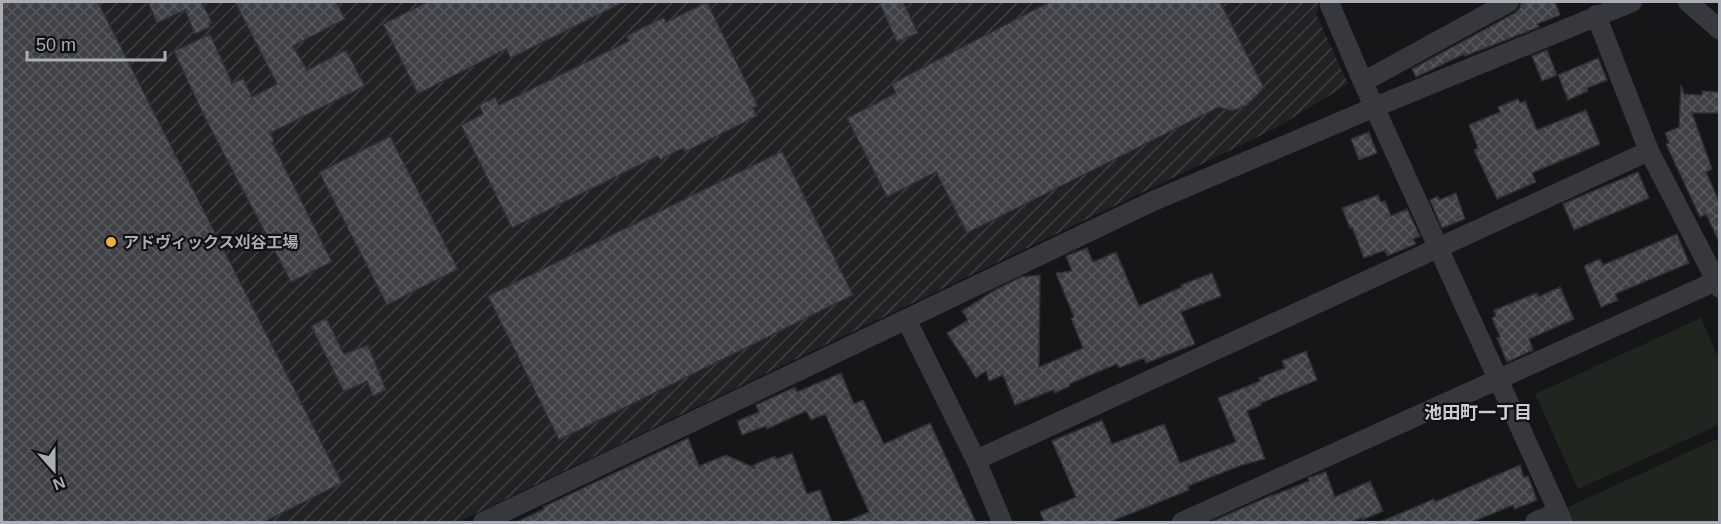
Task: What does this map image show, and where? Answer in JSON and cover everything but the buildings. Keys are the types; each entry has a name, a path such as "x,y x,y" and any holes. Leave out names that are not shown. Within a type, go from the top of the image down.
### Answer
{"street":[{"path":"1331,2 1330,5 1363,82 1560,517 1535,522"},
{"path":"1363,82 1509,2"},
{"path":"483,522 1151,202 1596,15 1632,2"},
{"path":"1688,2 1719,30"},
{"path":"1182,522 1498,380 1718,285 1650,151 1596,15"},
{"path":"976,459 1650,151"},
{"path":"906,319 976,459 1002,522"}],"shaded area":[{"path":"2,2 1321,2 1316,14 1348,84 1276,128 458,522 2,522"},
{"path":"1701,318 1719,359 1719,425 1578,489 1535,394"},
{"path":"1719,438 1719,522 1575,522 1568,507"}],"place":[{"name":"アドヴィックス刈谷工場","path":"111,242"}],"district":[{"name":"池田町一丁目","path":"1478,413"}]}
